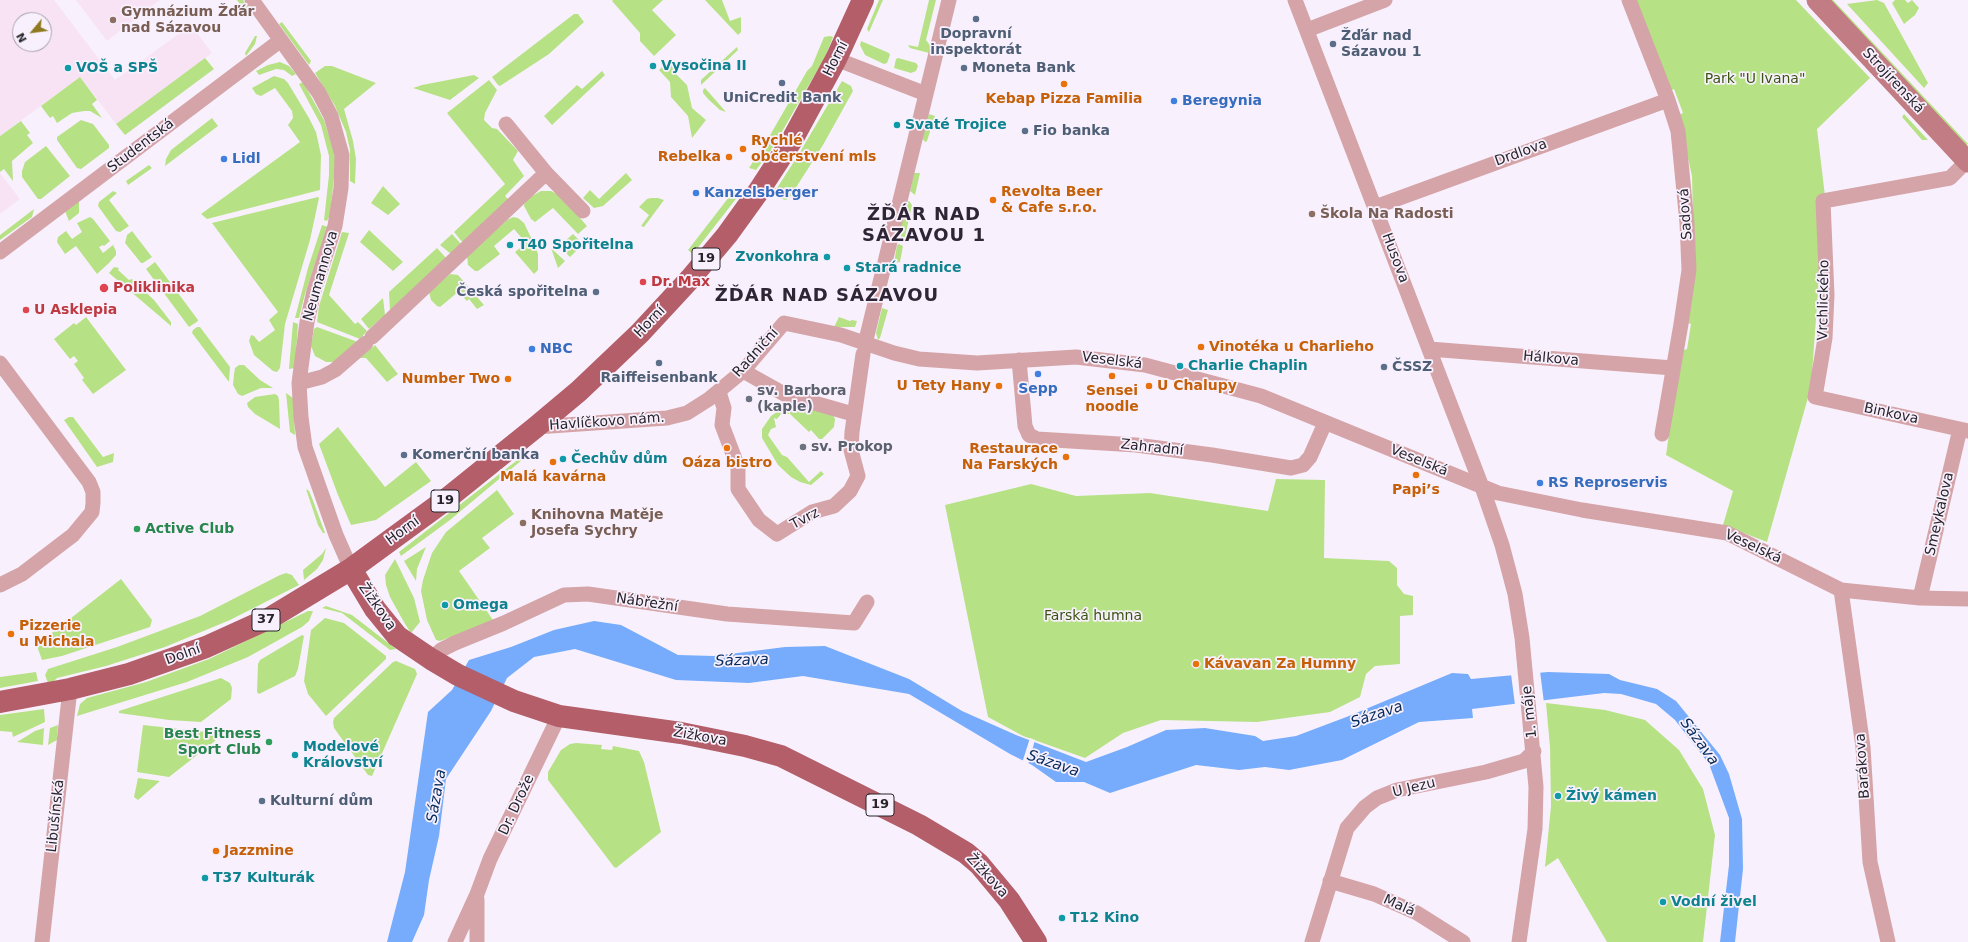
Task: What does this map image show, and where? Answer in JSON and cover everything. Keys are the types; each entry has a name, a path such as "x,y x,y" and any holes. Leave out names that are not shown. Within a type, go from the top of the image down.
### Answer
{"main road":[{"name":"Horní","path":"351,569 444,501 579,391 640,333 690,280 727,235 758,192 792,140 836,59 864,0"},
{"name":"Žižkova","path":"351,569 375,609 398,636 431,659 458,675 514,701 559,716 681,733 745,746 794,762 919,825 966,853 979,864 1009,900 1036,942"},
{"name":"Dolní","path":"0,702 70,689 129,674 206,647 270,618 351,569"}],"street":[{"name":"Neumannova","path":"252,0 319,93 331,116 342,156 341,188 335,226 314,291 307,322 299,384 305,447 336,535 351,569"},
{"name":"Tvrz","path":"719,392 724,408 722,425 738,467 738,489 759,520 778,534 812,512 834,506 850,491 858,476 851,450 853,414 864,349 949,0"},
{"name":"Husova","path":"1295,0 1482,486"},
{"path":"1307,30 1385,0"},
{"name":"Sadová","path":"1629,0 1668,100 1678,131 1682,160 1689,270 1662,434"},
{"name":"Strojírenská","path":"1817,0 1968,161"},
{"name":"Studentská","path":"0,252 281,40"},
{"path":"836,59 926,94"},
{"name":"Drdlova","path":"1375,207 1668,100"},
{"path":"506,124 546,173 583,211"},
{"name":"Vrchlického","path":"1815,397 1825,338 1827,295 1823,201 1950,178 1968,161"},
{"path":"299,384 322,378 335,370 369,340 546,173"},
{"name":"Radniční","path":"719,392 743,371 784,323 840,335 864,349"},
{"name":"Hálkova","path":"1429,348 1673,368"},
{"name":"Veselská","path":"864,349 918,359 977,363 1076,357 1145,365 1261,396 1325,424 1482,486 1498,494 1727,533 1841,590 1920,598 1968,599"},
{"name":"Zahradní","path":"1019,360 1025,426 1029,435 1037,439 1136,445 1212,455 1291,468 1303,465 1310,457 1325,424"},
{"path":"0,363 89,482 93,492 94,503 92,512 85,522 73,534 22,574 0,585"},
{"path":"743,371 786,395 853,414"},
{"name":"Havlíčkovo nám.","path":"536,427 667,418 687,412 719,392"},
{"name":"Binkova","path":"1815,397 1964,430"},
{"name":"Smeykalova","path":"1920,598 1964,430"},
{"name":"1. máje","path":"1482,486 1502,545 1515,594 1522,638 1533,745 1536,787 1536,829 1519,942"},
{"name":"Barákova","path":"1841,590 1863,747 1870,862 1888,942"},
{"name":"Nábřežní","path":"431,659 441,650 455,643 504,624 564,595 588,594 727,614 854,623 867,602"},
{"name":"Libušínská","path":"42,942 70,689"},
{"name":"Dr. Drože","path":"455,942 477,894 490,859 559,716"},
{"name":"U Jezu","path":"1312,942 1347,828 1356,816 1377,798 1397,790 1486,772 1524,761 1533,745"},
{"name":"Malá","path":"1330,881 1374,894 1417,913 1463,942"},
{"name":"Dr. Drože","path":"477,894 477,942"}],"shaded area":[{"path":"0,0 54,0 115,80 191,25 212,53 116,124 80,77 0,136"},
{"name":"Gymnázium Žďár nad Sázavou","path":"76,0 160,0 107,41"},
{"path":"0,173 20,199 0,214"}],"green space":[{"path":"237,0 243,0 250,10 246,13"},
{"path":"663,0 652,10 676,35 654,56 640,41 640,33 612,1"},
{"path":"705,0 722,0 730,21 741,17 741,32 738,35"},
{"path":"879,0 883,0 869,32 867,29"},
{"path":"929,0 936,0 926,40 932,48 929,53 910,48 908,45 918,47"},
{"name":"Park \"U Ivana\"","path":"1635,0 1796,0 1870,78 1817,129 1825,196 1811,387 1767,542 1723,525 1733,491 1666,455 1681,351 1687,349 1691,324 1687,323 1694,258 1692,176 1678,115 1683,113 1674,89 1670,91"},
{"path":"1826,0 1833,0 1968,144 1965,146"},
{"path":"1877,0 1884,3 1928,83 1924,88 1847,4"},
{"path":"1895,0 1905,0 1908,3 1912,0 1919,8 1915,15 1904,24 1892,3"},
{"path":"574,14 578,14 584,22 549,54 500,86 498,85 492,77"},
{"path":"282,22 311,61 309,65 279,24"},
{"path":"255,36 257,36 255,44 246,56 245,53"},
{"path":"824,37 833,37 825,57 772,149 756,170 749,168 769,137 807,71 812,66"},
{"path":"861,41 889,53 890,55 887,63 884,64 865,55 860,45"},
{"path":"737,47 738,50 701,85 701,80"},
{"path":"205,58 214,69 125,135 116,124"},
{"path":"898,58 916,63 918,66 916,71 911,73 894,68 896,59"},
{"path":"669,60 674,68 673,71 687,85 692,108 706,120 692,138 688,116 671,97 670,82 659,70"},
{"path":"280,62 289,66 296,74 292,76 284,70 276,69 259,75 256,71 268,65"},
{"path":"325,66 332,66 376,83 344,109 353,141 356,159 355,184 350,181 350,150 346,132 335,106 315,73"},
{"path":"602,71 605,75 552,125 544,116 577,85 582,89"},
{"path":"474,75 479,78 450,100 413,88 422,85"},
{"path":"274,76 284,79 288,83 316,132 321,155 320,190 207,219 201,214 300,142 288,125 293,118 292,111 275,88 261,96 256,94 252,88"},
{"path":"80,77 97,100 92,104 102,118 90,111 84,111 72,113 57,123 53,116 50,118 41,106"},
{"path":"489,80 497,90 485,113 484,120 492,128 497,129 518,151 513,160 524,176 505,196 509,200 463,243 454,232 505,184 447,113"},
{"path":"842,81 851,86 853,91 823,145 790,197 786,200 782,199 772,189 777,188"},
{"path":"303,82 324,120 336,158 330,215 327,221 324,220 329,175 329,156 321,125 299,84"},
{"path":"705,88 726,112 720,110 708,99 703,93"},
{"path":"929,114 935,116 927,141 925,142 922,138"},
{"path":"1904,114 1928,140 1922,140 1902,117"},
{"path":"212,118 218,126 165,166 166,159 171,150"},
{"path":"81,120 93,124 109,145 109,148 81,169 77,168 57,140 57,137"},
{"path":"21,121 30,133 27,135 33,143 12,161 13,181 4,169 0,172 0,136"},
{"path":"46,146 70,176 41,199 38,199 22,177 22,171 25,162"},
{"path":"149,165 152,168 128,185 126,181"},
{"path":"626,173 632,180 603,206 594,208 583,198 590,190 599,199"},
{"path":"914,173 920,173 915,195 910,191"},
{"path":"383,186 400,204 388,215 371,203"},
{"path":"113,191 117,193 109,200 129,226 120,232 116,231 98,206 99,202"},
{"path":"541,191 551,191 561,196 587,226 578,234 553,208 535,222 531,219 524,206 525,200"},
{"path":"736,194 739,195 693,254 688,250 729,197"},
{"path":"318,197 310,240 285,324 280,368 277,372 273,371 254,355 249,341 251,335 254,336 259,342 275,330 269,320 278,312 212,223"},
{"path":"651,198 664,200 644,227 641,226 649,215 639,207 647,199"},
{"path":"79,200 79,213 69,221 65,211"},
{"path":"909,201 912,205 905,237 903,238 900,235 901,225 906,203"},
{"path":"34,209 32,217 0,240 0,235"},
{"path":"90,217 110,241 104,246 99,247 103,253 113,245 116,251 116,255 97,274 76,246 65,254 57,242 58,237 66,231 72,239 82,232 77,223"},
{"path":"513,217 518,218 524,223 534,244 538,254 538,270 534,274 515,252 526,243 514,229 494,246 500,254 478,271 475,271 468,265 467,256 507,220"},
{"path":"322,225 328,227 305,294 299,318 295,318 308,268"},
{"path":"369,230 403,262 393,271 360,242"},
{"path":"132,231 152,257 143,263 141,263 125,243 127,235"},
{"path":"342,232 349,233 329,295 355,324 358,322 367,331 360,339 317,322 319,306"},
{"path":"452,234 462,245 451,254 440,245"},
{"path":"573,234 583,244 570,257 559,246"},
{"path":"899,244 903,246 900,262 894,263 897,245"},
{"path":"437,248 447,259 390,312 389,292"},
{"path":"551,248 565,261 558,268"},
{"path":"155,262 198,320 189,327 146,269"},
{"path":"114,267 119,268 118,270 129,280 132,279 154,300 171,322 171,326 109,273"},
{"path":"450,274 458,275 484,305 477,309 469,299 467,301 458,292 440,307 437,306 431,300 429,292"},
{"path":"383,298 385,315 369,329 361,319"},
{"path":"882,308 888,310 880,338 878,340 876,333"},
{"path":"86,317 126,370 93,394 82,380 84,378 74,364 78,361 74,356 70,359 54,339 74,323 76,325"},
{"path":"839,317 850,321 857,321 855,327 834,327"},
{"path":"293,322 298,324 295,368 289,369"},
{"path":"197,327 200,327 230,367 229,382 192,333"},
{"path":"317,327 358,342 335,362 326,362 315,356 311,346 314,329"},
{"path":"375,345 398,374 387,382 366,358 360,358"},
{"path":"239,365 244,365 260,380 273,388 261,388 242,396 238,394 233,385 235,368"},
{"path":"286,393 293,398 295,435 290,432"},
{"path":"275,394 278,396 279,400 280,429 255,414 248,407 247,403 255,397"},
{"path":"790,403 833,415 835,419 834,427 822,439 819,439 811,430 809,432 790,414 790,411 789,414 782,414 780,412 781,414 777,419 774,418 776,427 771,429 768,435 782,455 787,457 809,482 821,471 824,474 811,485 800,482 791,477 778,465 762,438 762,429 771,416"},
{"path":"69,417 73,417 103,457 114,453 113,462 97,467 64,420"},
{"path":"338,427 385,487 416,462 431,481 376,520 351,525 319,444"},
{"path":"520,458 522,460 450,520 401,556 399,552"},
{"name":"Farská humna","path":"1276,479 1325,480 1324,558 1389,561 1397,568 1397,585 1404,594 1413,596 1413,615 1400,616 1400,664 1375,666 1366,674 1360,697 1330,712 1257,722 1161,720 1123,733 1085,758 1023,736 988,717 945,505 1031,484 1076,496 1150,493 1268,511"},
{"path":"306,489 309,491 325,533 323,533 318,525"},
{"path":"497,490 514,514 482,538 490,548 459,571 493,620 490,623 440,641 436,640 427,620 421,591 432,553 446,532"},
{"path":"426,547 417,569 416,581 404,561"},
{"path":"326,548 323,560 317,569 304,580 303,570 322,554"},
{"path":"395,559 414,598 420,622 411,633 390,597 386,585 385,575"},
{"path":"286,573 292,575 299,585 230,620 165,647 106,666 57,678 52,683 48,683 45,675 48,669 117,647 200,616"},
{"path":"121,579 152,620 150,627 62,656 42,660 37,646 39,643"},
{"path":"326,606 352,615 396,649 390,650 342,613 322,608"},
{"path":"308,611 313,611 309,621 302,627 248,657 187,682 77,716 80,704 87,698 146,682 209,659"},
{"path":"325,618 344,623 386,656 386,659 326,716 308,694 304,681 311,630"},
{"path":"302,635 304,636 298,669 295,676 259,694 257,692 258,664 260,660"},
{"path":"396,661 415,669 417,674 372,776 368,775 334,728 333,722 334,718 393,662"},
{"path":"36,672 38,681 0,688 0,677"},
{"path":"221,678 230,683 232,688 231,699 201,722 169,720 119,713 119,711"},
{"path":"1546,703 1605,710 1645,720 1679,750 1703,789 1715,835 1703,942 1607,942 1558,858 1545,867 1551,806 1550,747"},
{"path":"44,709 45,722 43,723 13,737 12,732 0,731 0,715"},
{"path":"58,725 57,740 48,745 50,728"},
{"path":"143,725 207,732 216,737 215,741 169,777 137,772"},
{"path":"44,728 43,745 17,742 35,731"},
{"path":"570,744 602,745 601,749 612,750 613,746 639,751 644,762 661,832 616,868 548,780 548,772 561,750"},
{"path":"138,778 160,781 138,800 134,797"}],"water":[{"name":"Sázava","path":"594,621 621,625 678,655 714,656 785,647 825,646 909,679 962,711 1016,735 1086,762 1127,747 1166,730 1205,728 1255,736 1263,741 1296,736 1349,716 1452,673 1468,674 1471,679 1548,672 1609,674 1620,680 1657,689 1676,701 1720,755 1729,774 1742,819 1743,869 1735,942 1720,942 1729,865 1729,818 1709,764 1675,720 1656,704 1621,694 1604,693 1472,709 1473,718 1419,722 1342,760 1289,770 1265,767 1239,770 1196,765 1110,793 1084,782 1056,782 1032,765 1010,754 909,694 803,676 749,683 676,680 575,649 534,657 507,678 491,711 446,779 439,836 429,880 424,915 412,942 387,942 405,872 428,712 452,690 469,660 511,647 554,630"}],"pier":[{"path":"1540,671 1544,703 1515,705 1511,674"},
{"path":"1030,738 1035,740 1028,765 1022,763"}],"place":[{"name":"Dopravní inspektorát","path":"976,19"},
{"name":"Gymnázium Žďár nad Sázavou","path":"113,20"},
{"name":"Žďár nad Sázavou 1","path":"1333,44"},
{"name":"Vysočina II","path":"653,66"},
{"name":"VOŠ a SPŠ","path":"68,68"},
{"name":"Moneta Bank","path":"964,68"},
{"name":"UniCredit Bank","path":"782,83"},
{"name":"Kebap Pizza Familia","path":"1064,84"},
{"name":"Beregynia","path":"1174,101"},
{"name":"Svaté Trojice","path":"897,125"},
{"name":"Fio banka","path":"1025,131"},
{"name":"Rychlé občerstvení mls","path":"743,149"},
{"name":"Rebelka","path":"729,157"},
{"name":"Lidl","path":"224,159"},
{"name":"Kanzelsberger","path":"696,193"},
{"name":"Revolta Beer & Cafe s.r.o.","path":"993,200"},
{"name":"Škola Na Radosti","path":"1312,214"},
{"name":"T40 Spořitelna","path":"510,245"},
{"name":"Zvonkohra","path":"827,257"},
{"name":"Stará radnice","path":"847,268"},
{"name":"Dr. Max","path":"643,282"},
{"name":"Poliklinika","path":"104,288"},
{"name":"Česká spořitelna","path":"596,292"},
{"name":"U Asklepia","path":"26,310"},
{"name":"Vinotéka u Charlieho","path":"1201,347"},
{"name":"NBC","path":"532,349"},
{"name":"Raiffeisenbank","path":"659,363"},
{"name":"Charlie Chaplin","path":"1180,366"},
{"name":"ČSSZ","path":"1384,367"},
{"name":"Sepp","path":"1038,374"},
{"name":"Sensei noodle","path":"1112,376"},
{"name":"Number Two","path":"508,379"},
{"name":"U Tety Hany","path":"999,386"},
{"name":"U Chalupy","path":"1149,386"},
{"name":"sv. Barbora (kaple)","path":"749,399"},
{"name":"sv. Prokop","path":"803,447"},
{"name":"Oáza bistro","path":"727,448"},
{"name":"Komerční banka","path":"404,455"},
{"name":"Restaurace Na Farských","path":"1066,457"},
{"name":"Čechův dům","path":"563,459"},
{"name":"Malá kavárna","path":"553,462"},
{"name":"Papi’s","path":"1416,475"},
{"name":"RS Reproservis","path":"1540,483"},
{"name":"Knihovna Matěje Josefa Sychry","path":"523,523"},
{"name":"Active Club","path":"137,529"},
{"name":"Omega","path":"445,605"},
{"name":"Pizzerie u Michala","path":"11,634"},
{"name":"Kávavan Za Humny","path":"1196,664"},
{"name":"Best Fitness Sport Club","path":"269,742"},
{"name":"Modelové Království","path":"295,755"},
{"name":"Živý kámen","path":"1558,796"},
{"name":"Kulturní dům","path":"262,801"},
{"name":"Jazzmine","path":"216,851"},
{"name":"T37 Kulturák","path":"205,878"},
{"name":"Vodní živel","path":"1663,902"},
{"name":"T12 Kino","path":"1062,918"}],"district":[{"name":"ŽĎÁR NAD SÁZAVOU 1","path":"924,225"},
{"name":"ŽĎÁR NAD SÁZAVOU","path":"827,296"}]}
